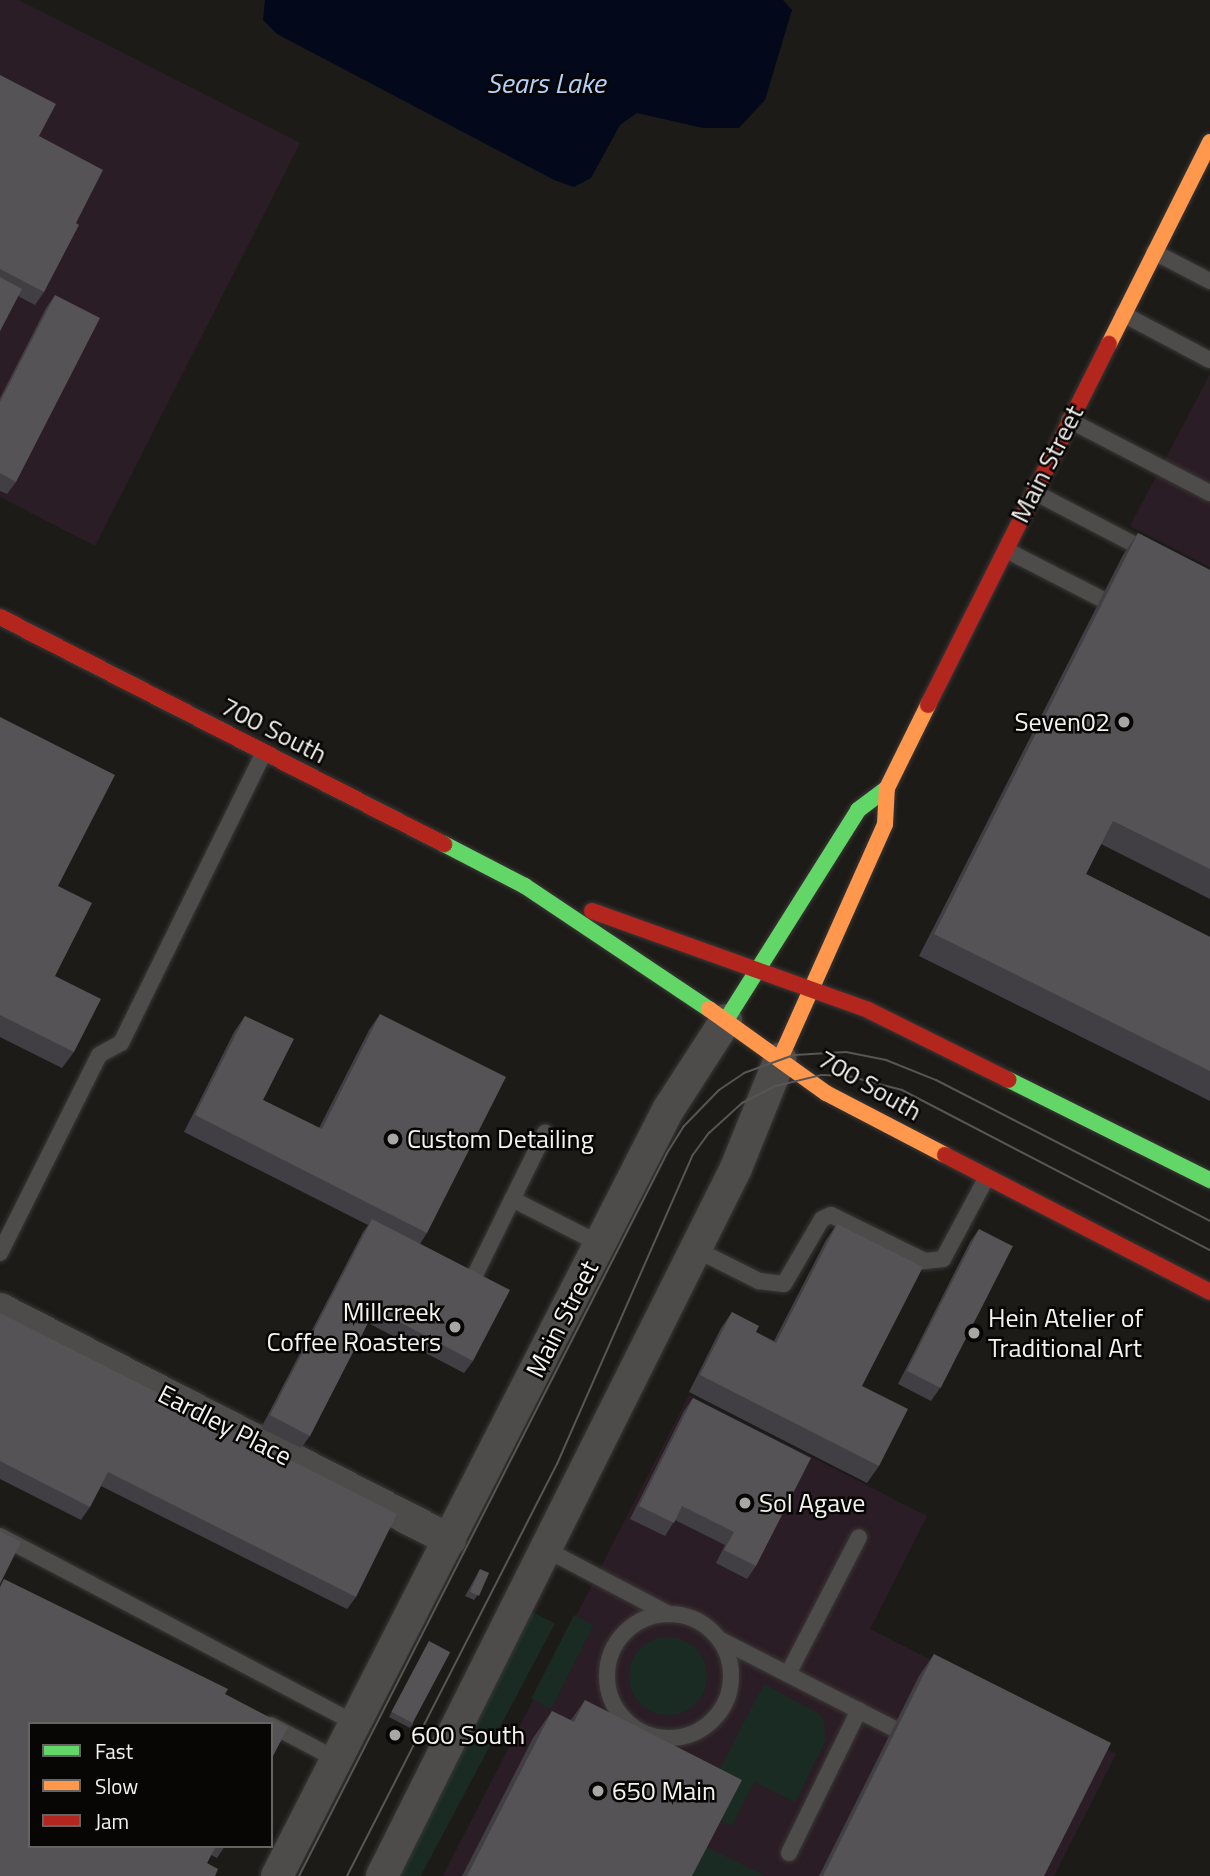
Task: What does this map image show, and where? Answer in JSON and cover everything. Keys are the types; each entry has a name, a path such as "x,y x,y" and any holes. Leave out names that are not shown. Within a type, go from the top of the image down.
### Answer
{"street":[{"name":"Main Street","path":"382,1876 736,1168 780,1059 813,991 885,824 887,788 1004,549 1210,142"},
{"name":"700 South","path":"0,617 525,886 726,1020 826,1093 1210,1292"},
{"name":"Main Street","path":"277,1876 668,1110 858,810 887,788"},
{"name":"700 South","path":"525,886 877,1014 1210,1180"},
{"name":"Eardley Place","path":"0,1309 450,1540"}],"lane":[{"path":"1154,252 1210,281"},
{"path":"1123,314 1210,360"},
{"path":"1069,421 1210,493"},
{"path":"1034,492 1162,559"},
{"path":"1004,549 1100,598"},
{"path":"0,1253 99,1055 121,1043 264,752"},
{"path":"474,1277 545,1133"},
{"path":"695,1249 759,1281 784,1284 822,1219 831,1215 925,1262 943,1259 988,1177"},
{"path":"512,1199 600,1244"},
{"path":"0,1536 355,1723"},
{"path":"788,1675 859,1537"},
{"path":"545,1549 668,1615"},
{"path":"719,1639 728,1658 731,1679 727,1699 716,1716 701,1730 682,1737 661,1738 641,1732 624,1720 612,1703 607,1683 608,1662 616,1643 630,1628 648,1618 668,1615 688,1617 705,1626 719,1639 893,1728"},
{"path":"789,1853 859,1710"},
{"path":"273,1726 336,1759"}],"shaded area":[{"path":"0,0 19,0 300,143 95,546 0,497"},
{"path":"1210,374 1210,567 1130,526"},
{"name":"650 Main","path":"689,1395 927,1516 870,1629 1116,1754 1054,1876 443,1876"}],"green space":[{"path":"531,1611 555,1624 421,1876 391,1874"},
{"path":"574,1615 594,1625 551,1709 531,1699"},
{"path":"668,1637 683,1640 700,1654 707,1676 704,1691 690,1708 668,1715 653,1712 636,1698 629,1676 632,1661 646,1644"},
{"path":"764,1684 818,1713 824,1721 826,1740 795,1802 754,1782 732,1826 717,1818 709,1790"},
{"path":"703,1845 765,1876 688,1876"}],"water":[{"name":"Sears Lake","path":"265,0 783,0 792,10 765,100 739,128 703,128 637,113 620,125 591,178 574,187 554,180 277,34 263,20"}],"building":[{"path":"0,75 56,104 39,136 103,170 76,223 79,225 44,292 0,269"},
{"path":"0,277 22,289 0,331"},
{"path":"55,295 100,318 16,482 0,473 0,402"},
{"name":"Seven02","path":"1138,533 1210,570 1210,869 1113,821 1086,874 1210,937 1210,1071 934,934"},
{"path":"0,717 115,775 58,886 92,903 55,976 101,999 74,1052 0,1015"},
{"name":"Custom Detailing","path":"380,1014 506,1077 427,1233 195,1115 245,1016 294,1039 263,1100 322,1129"},
{"path":"372,1219 510,1290 473,1361 375,1309 310,1436 270,1415"},
{"path":"837,1224 923,1267 862,1386 908,1409 879,1466 700,1375 732,1312 759,1326 756,1332 776,1343"},
{"path":"979,1229 1013,1246 941,1388 907,1371"},
{"path":"0,1313 397,1514 356,1597 108,1472 90,1507 0,1461"},
{"path":"693,1398 811,1458 756,1566 724,1550 734,1532 682,1506 674,1523 639,1506"},
{"path":"0,1531 21,1542 0,1584"},
{"path":"480,1569 489,1573 479,1596 470,1592"},
{"path":"4,1579 228,1689 225,1694 288,1727 273,1756 273,1722 28,1722 28,1848 215,1848 207,1863 218,1869 215,1876 0,1876 0,1588"},
{"path":"429,1641 450,1652 413,1723 391,1712"},
{"path":"934,1654 1111,1743 1044,1876 823,1876"},
{"name":"650 Main","path":"585,1700 742,1780 692,1876 467,1876 552,1711 574,1722"}],"tram line":[{"path":"299,1876 667,1153 683,1127 719,1090 744,1073 794,1055 846,1052 886,1060 936,1080 1210,1221"},
{"path":"347,1876 557,1464 692,1156 709,1133 742,1103 776,1086 821,1075 848,1076 902,1090 1210,1250"}],"traffic: fast":[{"path":"726,1020 858,810 887,788"},
{"path":"444,844 525,886 709,1009"},
{"path":"1009,1080 1210,1180"}],"traffic: slow":[{"path":"1109,344 1210,142"},
{"path":"780,1059 885,824 887,788 928,705"},
{"path":"709,1009 826,1093 945,1155"}],"traffic: jam":[{"path":"928,705 1109,344"},
{"path":"0,617 444,844"},
{"path":"592,911 868,1010 1009,1080"},
{"path":"945,1155 1210,1292"}],"place":[{"name":"Seven02","path":"1124,722"},
{"name":"Custom Detailing","path":"393,1139"},
{"name":"Millcreek Coffee Roasters","path":"455,1327"},
{"name":"Hein Atelier of Traditional Art","path":"974,1333"},
{"name":"Sol Agave","path":"745,1503"},
{"name":"600 South","path":"395,1735"},
{"name":"650 Main","path":"598,1791"}]}
